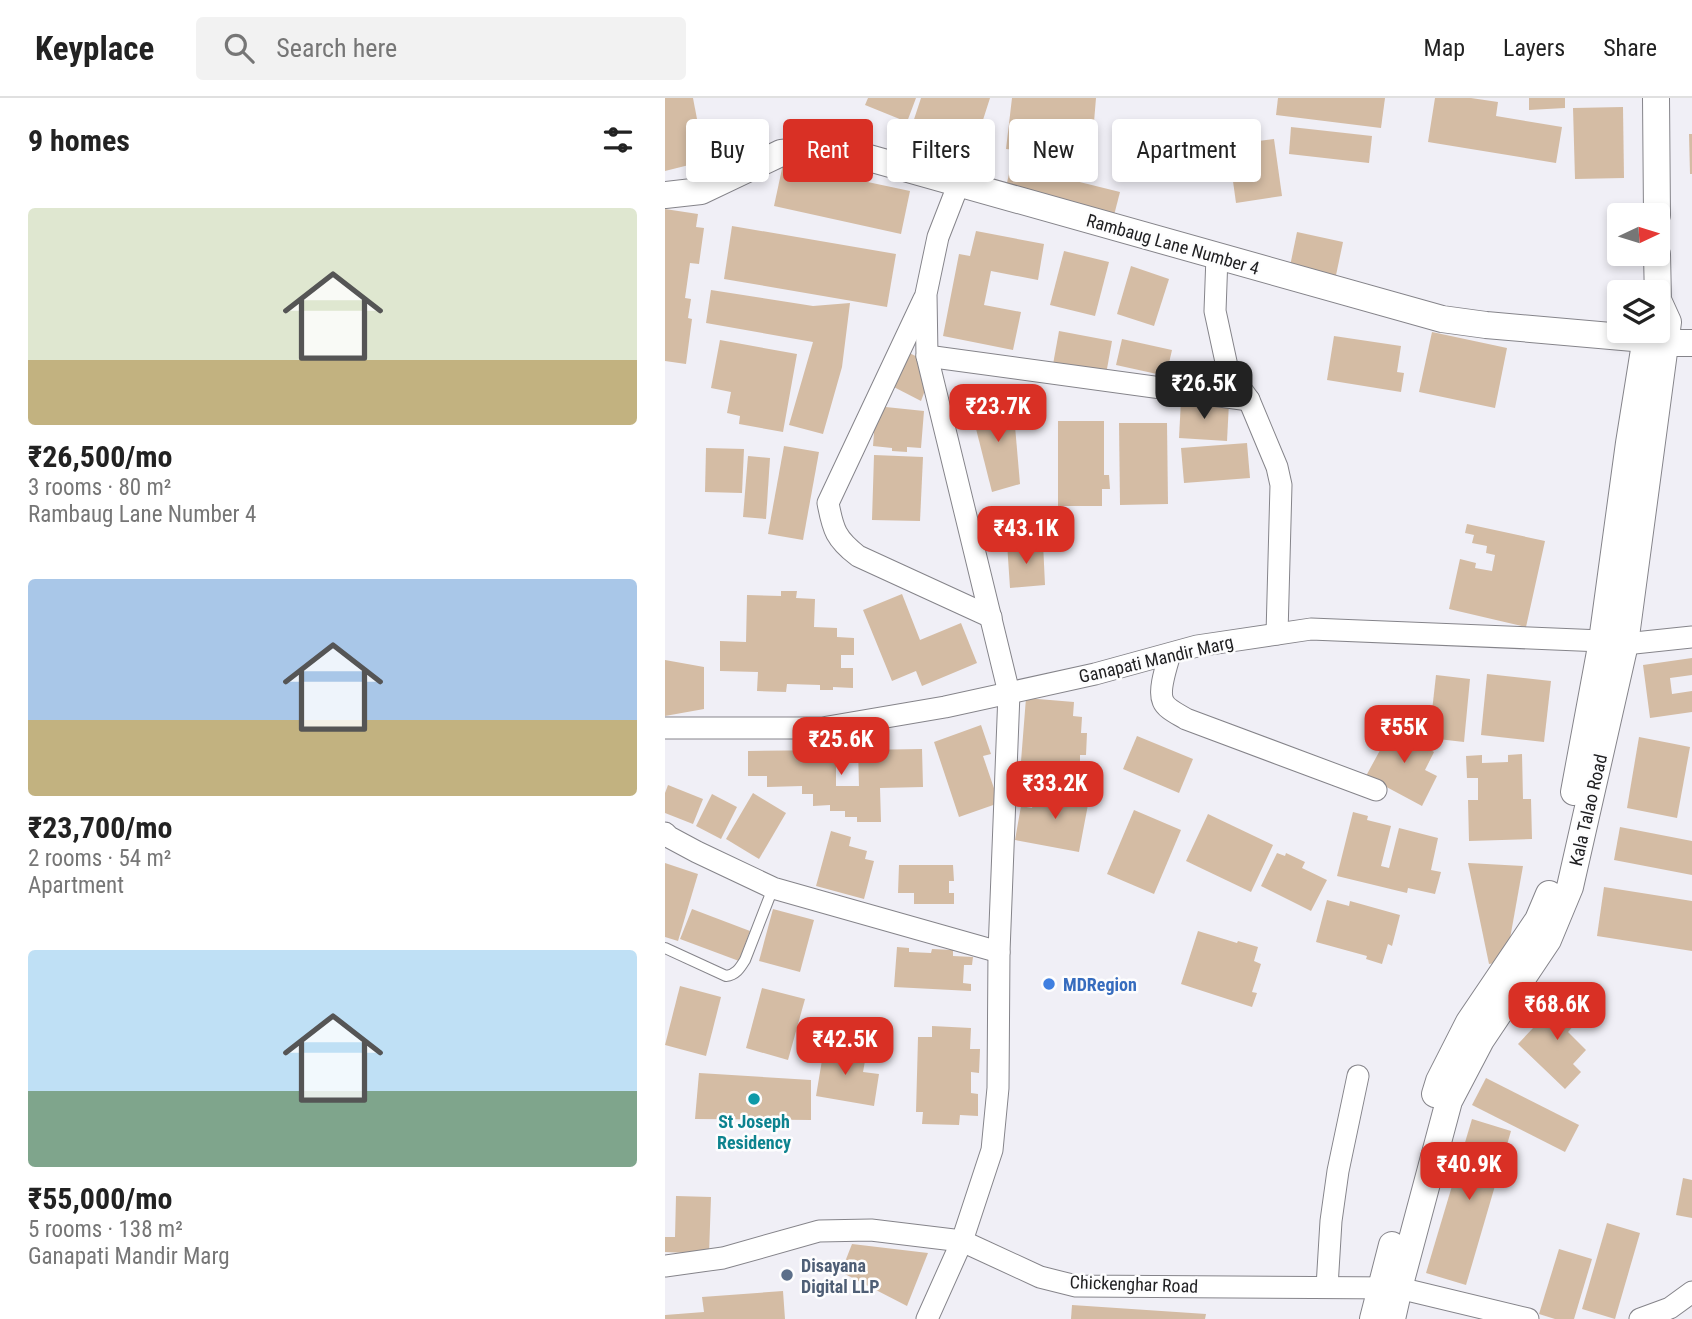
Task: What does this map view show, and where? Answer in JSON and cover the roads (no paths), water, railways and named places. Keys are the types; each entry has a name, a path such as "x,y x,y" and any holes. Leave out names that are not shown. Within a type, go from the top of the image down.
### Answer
{"street":[{"path":"1656,98 1657,203"},
{"name":"Rambaug Lane Number 4","path":"665,195 701,191 781,153 818,149 843,151 1442,319 1607,334"},
{"path":"959,183 938,237 926,293 828,503 832,525 843,544 858,556 991,617"},
{"path":"1217,256 1215,311 1228,371 1249,400 1277,467 1281,485 1277,634"},
{"path":"926,293 927,356 1009,693 999,952 998,1088 992,1150 962,1241 927,1319"},
{"name":"Rambaug Lane Number 4","path":"1670,340 1692,343"},
{"name":"Kala Talao Road","path":"1389,1288 1449,1101 1481,1040 1548,940 1570,887 1613,643 1629,443 1651,343"},
{"path":"927,356 1249,400"},
{"name":"Ganapati Mandir Marg","path":"665,728 822,728 945,707 1095,674 1197,646 1311,629 1613,643 1692,637"},
{"path":"1170,654 1161,692 1163,702 1178,714 1376,790"},
{"path":"665,833 697,852 773,888 999,952"},
{"path":"1327,1287 1331,1221 1338,1171 1358,1076"},
{"name":"Chickenghar Road","path":"665,1266 723,1258 819,1231 871,1230 962,1241 1040,1277 1076,1286 1389,1288 1528,1319"},
{"path":"1373,1319 1389,1288"},
{"path":"1389,1288 1392,1319"},
{"path":"1640,1319 1670,1308 1692,1292"}],"lane":[{"path":"665,948 726,976 732,975 745,960 773,888"}],"place":[{"name":"MDRegion","path":"1049,984"},
{"name":"St Joseph Residency","path":"754,1099"},
{"name":"Disayana Digital LLP","path":"787,1275"}]}
